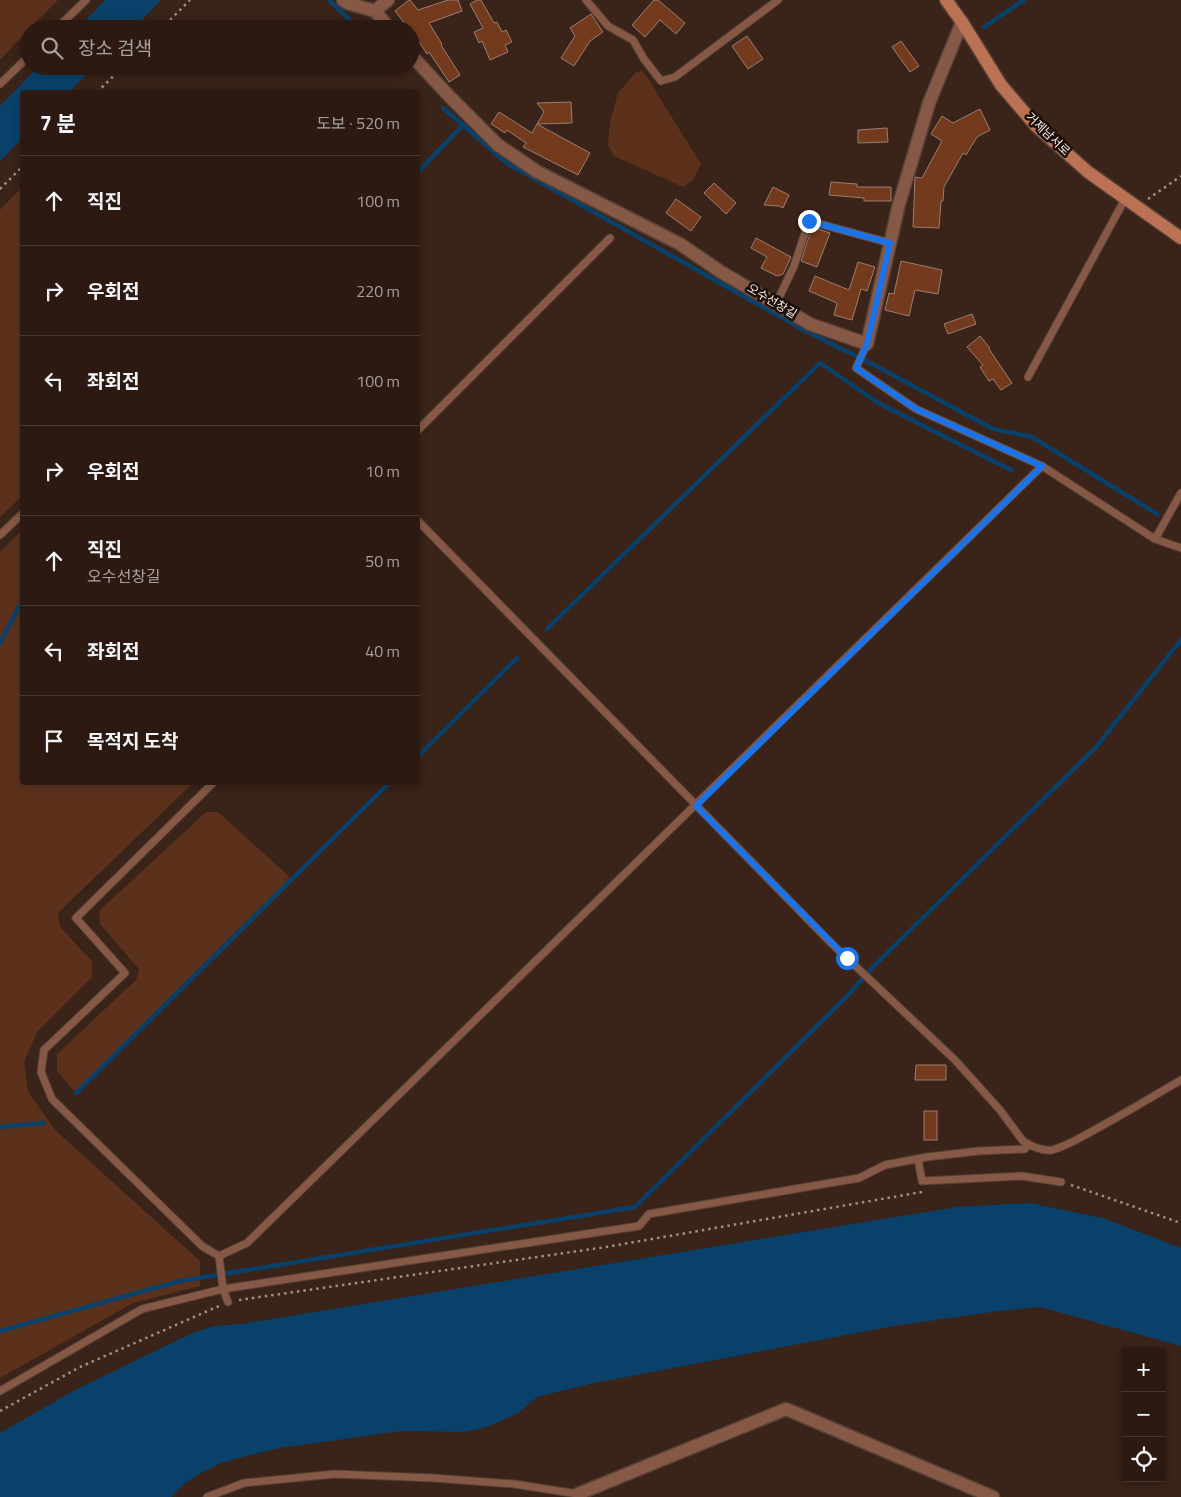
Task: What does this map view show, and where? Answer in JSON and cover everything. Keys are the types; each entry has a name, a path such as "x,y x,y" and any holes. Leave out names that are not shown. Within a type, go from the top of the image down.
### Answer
{"main road":[{"name":"거제남서로","path":"946,0 1001,84 1036,126 1088,172 1181,238"}],"street":[{"path":"343,0 347,3 375,11 382,20"},
{"path":"375,11 388,0"},
{"path":"867,344 899,204 929,104 962,22"},
{"name":"오수선창길","path":"420,65 498,145 536,171 680,244 721,272 810,324 867,344"},
{"path":"579,1496 786,1409 993,1497"}],"lane":[{"path":"65,20 86,0"},
{"path":"586,0 608,26 633,40 644,59 661,81 675,77 778,0"},
{"path":"0,84 20,65"},
{"path":"1028,377 1131,203"},
{"path":"776,304 794,266 809,221 890,243"},
{"path":"420,428 610,238"},
{"path":"867,344 856,368 916,409 1042,466 1155,538 1181,548"},
{"path":"219,1256 247,1243 1042,466"},
{"path":"1155,538 1181,493"},
{"path":"0,535 20,516"},
{"path":"420,523 847,958 956,1060 980,1086 1024,1141 1032,1147 1052,1150 1066,1145 1108,1123 1181,1080"},
{"path":"211,785 76,918 125,973 44,1050 41,1072 52,1099 202,1246 219,1256"},
{"path":"0,1391 142,1309 223,1289 639,1226 649,1214 859,1178 885,1165 979,1151 1025,1149 1028,1144"},
{"path":"918,1159 922,1181 1022,1176 1061,1182"},
{"path":"219,1256 223,1289 228,1302"},
{"path":"207,1497 244,1482 335,1474 514,1484 579,1496"}],"path":[{"path":"170,20 190,0"},
{"path":"99,90 115,75"},
{"path":"0,189 20,169"},
{"path":"1131,203 1181,176"},
{"path":"1061,1182 1181,1223"},
{"path":"0,1411 80,1367 228,1302 606,1247 926,1192"}],"shaded area":[{"path":"0,0 58,0 38,20 20,20 20,39 0,60"},
{"path":"643,71 701,164 693,180 683,187 614,156 608,145 610,122 618,93 636,72"},
{"path":"20,189 20,498 0,517 0,210"},
{"path":"20,532 20,785 191,785 58,913 60,927 92,961 92,977 37,1032 24,1062 28,1091 55,1130 200,1261 200,1286 133,1303 0,1378 0,552"},
{"path":"206,812 218,812 292,879 76,1093 57,1071 57,1054 136,980 139,969 100,924 99,911"}],"water":[{"path":"105,0 161,0 142,20 86,20"},
{"path":"30,75 86,75 71,90 20,90 20,141 0,161 0,106"},
{"path":"1029,1203 1103,1218 1181,1248 1181,1346 1040,1307 999,1311 894,1326 594,1383 537,1397 518,1413 490,1426 466,1432 401,1431 280,1448 221,1463 197,1475 171,1497 0,1497 0,1433 73,1391 190,1334 214,1326 241,1324 957,1207"}],"building":[{"path":"409,0 418,10 448,0 458,0 462,11 429,23 460,75 449,82 429,52 427,54 420,43 420,20 402,20 395,11"},
{"path":"481,0 494,23 497,22 502,32 506,30 512,42 505,45 508,52 490,60 482,41 479,43 474,32 483,28 470,4"},
{"path":"654,0 658,0 685,23 676,34 660,20 645,37 632,25"},
{"path":"591,14 603,32 590,41 574,66 561,58 575,36 570,28"},
{"path":"747,36 763,59 748,69 732,46"},
{"path":"901,41 919,66 910,72 892,47"},
{"path":"571,102 572,123 537,124 544,112 537,103"},
{"path":"980,109 990,130 977,137 966,155 963,153 944,187 939,228 913,227 915,177 922,178 942,141 931,134 942,116 953,123"},
{"path":"499,112 532,133 537,124 590,153 578,175 523,147 526,143 507,130 505,133 491,124"},
{"path":"887,128 888,142 858,143 858,130"},
{"path":"831,182 857,184 857,187 891,187 891,201 864,201 864,198 829,195"},
{"path":"714,183 736,203 726,214 704,193"},
{"path":"773,187 789,195 783,208 764,205"},
{"path":"676,199 701,217 691,231 666,213"},
{"path":"812,227 830,233 817,267 801,261"},
{"path":"756,238 791,257 783,274 777,276 761,268 767,257 751,248"},
{"path":"901,261 942,270 938,294 915,290 909,316 885,310 889,293 894,294"},
{"path":"858,262 875,267 867,291 861,289 852,320 834,315 837,303 809,291 815,276 849,290"},
{"path":"972,314 976,324 948,334 944,324"},
{"path":"980,336 990,348 1012,383 1001,390 993,379 989,381 980,367 983,365 967,347"},
{"path":"916,1065 946,1065 946,1080 915,1080"},
{"path":"924,1111 937,1111 937,1140 924,1140"}],"waterway":[{"path":"329,0 350,20"},
{"path":"984,27 1024,0"},
{"path":"443,108 508,164 802,329 876,366 993,429 1032,437 1157,514"},
{"path":"420,170 462,126"},
{"path":"547,629 820,363 880,404 1011,470"},
{"path":"0,643 20,605"},
{"path":"0,1331 180,1281 635,1207 848,995 874,966 1096,747 1181,640"},
{"path":"420,754 517,658"},
{"path":"76,1093 387,785"},
{"path":"0,1127 44,1123"}],"route":[{"path":"809,221 890,243 867,344 856,368 916,409 1042,466 696,806 847,958"}]}
